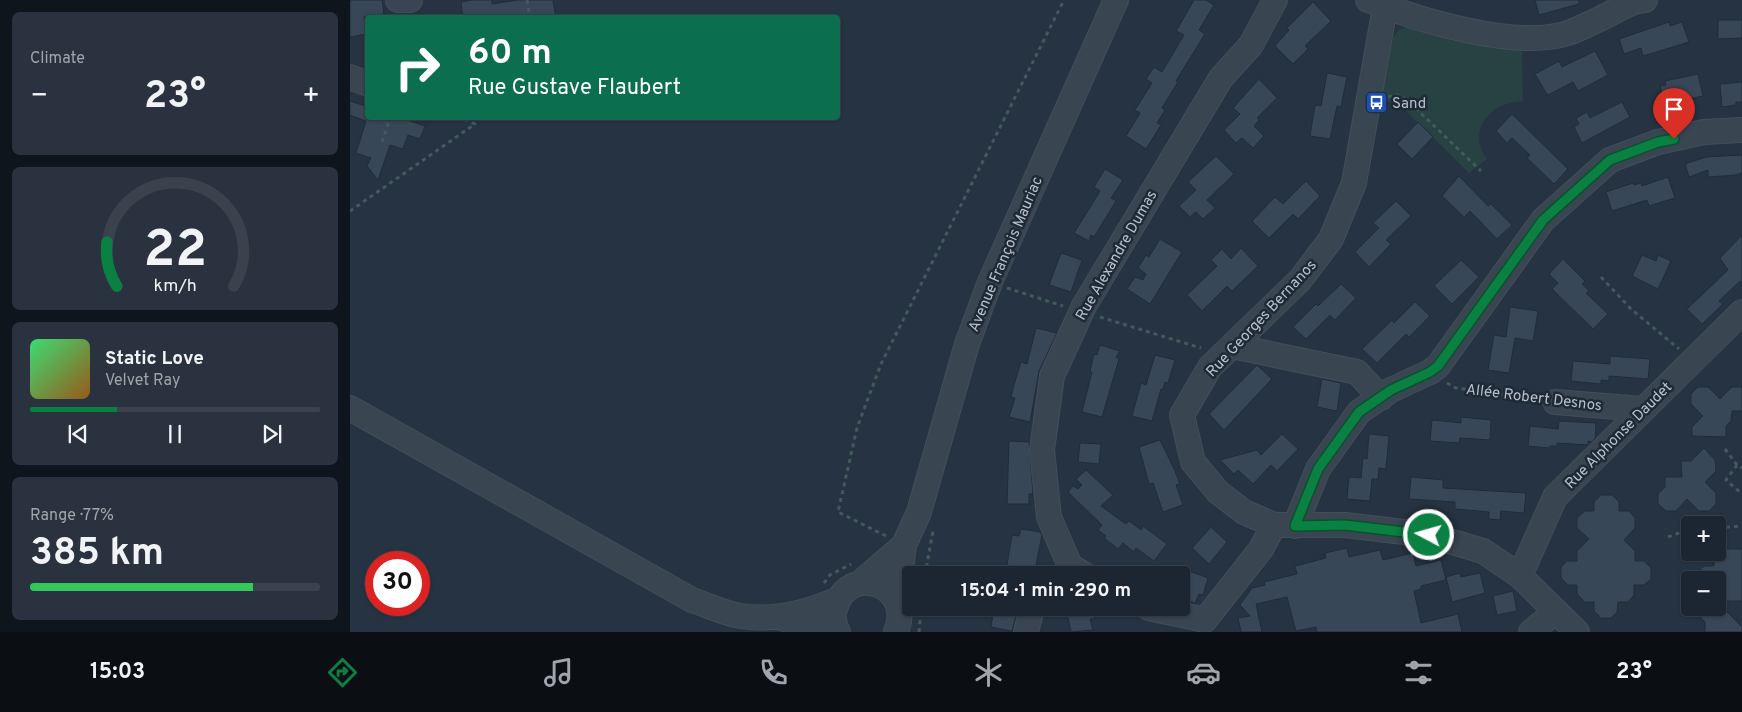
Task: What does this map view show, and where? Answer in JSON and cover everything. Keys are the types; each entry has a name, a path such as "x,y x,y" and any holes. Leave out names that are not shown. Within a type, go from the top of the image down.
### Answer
{"street":[{"path":"398,0 410,0"},
{"name":"Avenue François Mauriac","path":"896,632 900,618 897,602 904,544 919,512 967,344 990,282 1116,0"},
{"name":"Rue Alexandre Dumas","path":"1070,566 1049,517 1042,450 1052,376 1082,312 1220,78 1251,45 1275,0"},
{"path":"1376,3 1502,37 1536,39 1568,33 1634,2 1645,0"},
{"name":"Rue Georges Bernanos","path":"1376,3 1354,183 1331,239 1300,280 1210,367 1182,415 1192,462 1218,492 1244,512 1284,526 1345,525 1429,535 1483,551 1520,576 1577,632"},
{"path":"350,77 365,83"},
{"path":"1174,616 1206,626 1261,549 1284,526 1318,469 1359,412 1391,390 1430,372 1438,366 1543,220 1610,160 1658,142 1704,132 1742,130"},
{"name":"Rue Alphonse Daudet","path":"1520,576 1555,497 1742,312"},
{"path":"1232,346 1357,372 1381,398"},
{"name":"Allée Robert Desnos","path":"1555,402 1642,409"},
{"path":"350,408 692,600 740,616 780,617 813,630"},
{"name":"Avenue François Mauriac","path":"780,617 807,612 830,592 844,592 860,583 904,544"},
{"path":"860,583 879,585 888,590 897,602"},
{"path":"830,592 838,632"},
{"path":"1531,632 1556,611"},
{"path":"1026,632 1030,616"}],"path":[{"path":"527,0 530,15"},
{"path":"929,551 904,544 838,512 857,428 881,364 1064,0"},
{"path":"1386,98 1396,95 1406,100 1481,171"},
{"path":"382,142 389,120"},
{"path":"350,211 475,124 466,120"},
{"path":"1601,277 1631,309 1692,361"},
{"path":"990,282 1197,348 1232,346"},
{"name":"Allée Robert Desnos","path":"1430,372 1456,388 1555,402"},
{"path":"1724,449 1737,465 1742,468"},
{"path":"1737,465 1726,480 1742,494"},
{"path":"1726,527 1742,526"},
{"path":"1668,537 1681,532"},
{"path":"830,576 830,592"}],"green space":[{"path":"1408,27 1522,48 1523,101 1501,106 1485,119 1479,137 1481,148 1487,159 1469,173 1399,104 1387,101 1378,109 1390,43 1398,30"}],"building":[{"path":"350,0 382,0 384,14 365,15 365,34 350,37"},
{"path":"492,0 492,4 518,0 553,0 556,15 463,15 461,2"},
{"path":"1194,0 1206,0 1214,5 1199,30 1205,34 1162,108 1165,110 1157,123 1161,125 1146,149 1126,136 1140,113 1135,110 1152,83 1146,79 1154,67 1162,72 1184,35 1176,31"},
{"path":"1535,0 1579,0 1579,4 1539,15"},
{"path":"1313,2 1331,21 1305,46 1308,49 1293,64 1275,46 1289,30 1287,28"},
{"path":"1718,20 1742,20 1742,38 1718,39"},
{"path":"1669,22 1670,26 1682,22 1689,42 1643,56 1641,48 1624,54 1619,39"},
{"path":"1595,51 1608,75 1578,91 1573,82 1548,95 1535,74 1559,61 1562,67"},
{"path":"1327,73 1347,77 1341,107 1337,106 1330,139 1310,136 1315,105 1321,106"},
{"path":"1698,74 1703,96 1670,103 1670,100 1664,101 1660,86 1666,85 1665,81"},
{"path":"1259,79 1277,98 1257,118 1259,120 1254,126 1264,136 1253,148 1242,138 1236,143 1224,130 1240,114 1233,108"},
{"path":"1742,82 1742,102 1722,107 1720,84"},
{"path":"350,101 365,106 365,120 407,120 425,126 420,139 408,135 403,149 390,145 378,180 367,166 371,158 356,153 366,121 350,115"},
{"path":"1622,102 1630,117 1582,143 1574,127 1579,124 1576,118 1587,112 1590,118"},
{"path":"1512,114 1568,169 1554,184 1527,158 1530,155 1512,138 1507,143 1496,131"},
{"path":"1418,122 1433,137 1412,159 1397,144"},
{"path":"1742,155 1742,173 1735,175 1708,177 1708,170 1689,177 1685,164 1706,157"},
{"path":"1216,156 1234,174 1207,200 1215,208 1203,219 1196,212 1190,217 1179,206 1196,190 1188,182"},
{"path":"1105,169 1123,180 1111,198 1116,201 1094,237 1091,235 1089,241 1074,233 1100,191 1094,187"},
{"path":"1459,176 1488,206 1491,204 1512,225 1497,239 1470,211 1464,217 1442,196"},
{"path":"1668,177 1675,198 1649,206 1647,200 1612,211 1606,192 1633,183 1634,185 1641,183 1642,186"},
{"path":"1306,181 1320,196 1298,219 1293,214 1269,238 1252,221 1275,197 1283,204"},
{"path":"1396,201 1411,216 1386,240 1391,244 1369,267 1355,252 1379,228 1373,223"},
{"path":"1742,235 1742,283 1740,281 1719,301 1723,304 1702,324 1687,309 1728,270 1720,258"},
{"path":"1160,239 1182,252 1150,304 1127,289 1135,277 1143,280 1146,274 1138,268 1146,255 1149,257"},
{"path":"1241,248 1258,266 1232,291 1227,286 1202,311 1187,295 1217,266 1211,260 1222,249 1231,259"},
{"path":"1061,253 1082,260 1071,292 1049,285"},
{"path":"1642,255 1656,261 1658,255 1671,261 1658,289 1632,276"},
{"path":"1563,259 1585,281 1582,284 1589,291 1586,293 1608,314 1593,329 1552,289 1558,283 1549,274"},
{"path":"1461,260 1479,277 1452,304 1434,286"},
{"path":"1341,284 1356,298 1335,320 1330,315 1306,339 1293,327 1316,304 1318,306"},
{"path":"1415,302 1430,316 1409,337 1406,334 1377,363 1362,349 1392,320 1394,323"},
{"path":"1510,307 1538,311 1533,341 1515,338 1509,373 1488,370 1494,335 1506,337"},
{"path":"1036,328 1057,333 1039,371 1030,422 1009,417 1015,398 1011,397 1014,385 1021,362 1027,364"},
{"path":"1100,345 1120,351 1116,357 1119,359 1102,417 1082,412 1092,372 1090,371 1094,354 1097,355"},
{"path":"1155,355 1175,360 1168,383 1165,382 1163,389 1161,389 1152,421 1132,416 1141,383 1146,385"},
{"path":"1610,356 1650,359 1648,379 1609,376 1609,381 1601,380 1601,384 1571,381 1573,361 1610,364"},
{"path":"1257,365 1272,379 1224,430 1209,414"},
{"path":"1322,379 1341,383 1337,411 1317,407"},
{"path":"1698,387 1708,387 1720,399 1732,387 1742,387 1742,411 1732,411 1731,421 1726,426 1726,437 1692,436 1692,427 1703,416 1691,404 1691,394"},
{"path":"1461,417 1491,420 1490,440 1460,438 1459,443 1430,441 1432,420 1461,423"},
{"path":"1559,421 1596,423 1595,438 1592,442 1588,441 1588,445 1557,443 1557,446 1550,446 1549,448 1528,446 1530,426 1558,429"},
{"path":"1282,434 1298,449 1277,471 1271,465 1253,484 1238,470 1234,474 1220,460 1257,450 1261,455"},
{"path":"1369,434 1389,436 1386,469 1379,468 1378,479 1372,479 1370,501 1347,499 1349,477 1361,478 1363,458 1367,459"},
{"path":"1160,440 1180,484 1176,485 1183,505 1163,512 1153,483 1149,484 1139,447"},
{"path":"1009,441 1029,442 1033,494 1029,494 1029,504 1007,504"},
{"path":"1080,443 1101,444 1099,464 1078,462"},
{"path":"1704,448 1715,460 1716,471 1705,482 1716,493 1716,504 1709,511 1699,511 1687,499 1676,511 1666,511 1658,504 1658,494 1665,487 1665,477 1682,477 1681,461 1691,461"},
{"path":"1086,470 1113,495 1101,506 1126,524 1129,521 1141,530 1143,526 1167,544 1154,561 1136,548 1134,552 1123,543 1118,549 1104,538 1106,536 1098,530 1102,525 1068,492 1073,486 1078,489 1082,485 1076,479"},
{"path":"1411,477 1443,480 1443,488 1526,493 1524,513 1501,511 1500,520 1489,519 1489,512 1455,509 1455,502 1409,499"},
{"path":"1601,495 1612,495 1619,502 1619,511 1629,511 1635,518 1635,528 1624,540 1635,551 1635,561 1644,561 1651,568 1651,579 1644,585 1634,585 1634,595 1628,602 1618,602 1617,612 1611,618 1601,618 1594,611 1594,602 1585,602 1577,594 1577,585 1568,585 1561,578 1561,567 1567,561 1577,561 1577,551 1589,539 1577,528 1577,518 1585,511 1594,511 1594,502"},
{"path":"1211,527 1227,542 1209,564 1192,548"},
{"path":"1021,529 1040,532 1042,535 1036,566 1007,566 1012,535 1019,536"},
{"path":"1347,548 1349,557 1380,550 1383,560 1413,553 1416,566 1441,560 1446,580 1421,586 1421,589 1414,591 1421,623 1458,614 1462,632 1317,632 1316,627 1296,631 1287,597 1256,604 1262,632 1241,632 1238,618 1250,616 1240,605 1252,588 1265,585 1264,582 1297,574 1295,566 1326,558 1325,553"},
{"path":"1726,549 1742,549 1742,601 1726,601 1726,571 1699,571 1704,566 1714,566 1714,561 1726,561"},
{"path":"1190,571 1208,578 1203,595 1199,594 1195,603 1190,601"},
{"path":"1460,573 1461,577 1480,573 1485,593 1452,602 1446,577"},
{"path":"1513,591 1517,611 1497,615 1493,596"},
{"path":"1726,611 1742,627 1742,632 1705,632 1705,622 1699,616 1726,616"},
{"path":"993,616 1016,616 1012,631 991,627"},
{"path":"1068,616 1094,616 1095,618 1090,619 1093,630 1071,632"}],"place":[{"name":"Sand","path":"1376,103"}],"route":[{"path":"1429,535 1345,525 1295,526 1318,469 1359,412 1391,390 1430,372 1438,366 1543,220 1555,207 1610,160 1658,142 1674,139"}]}
